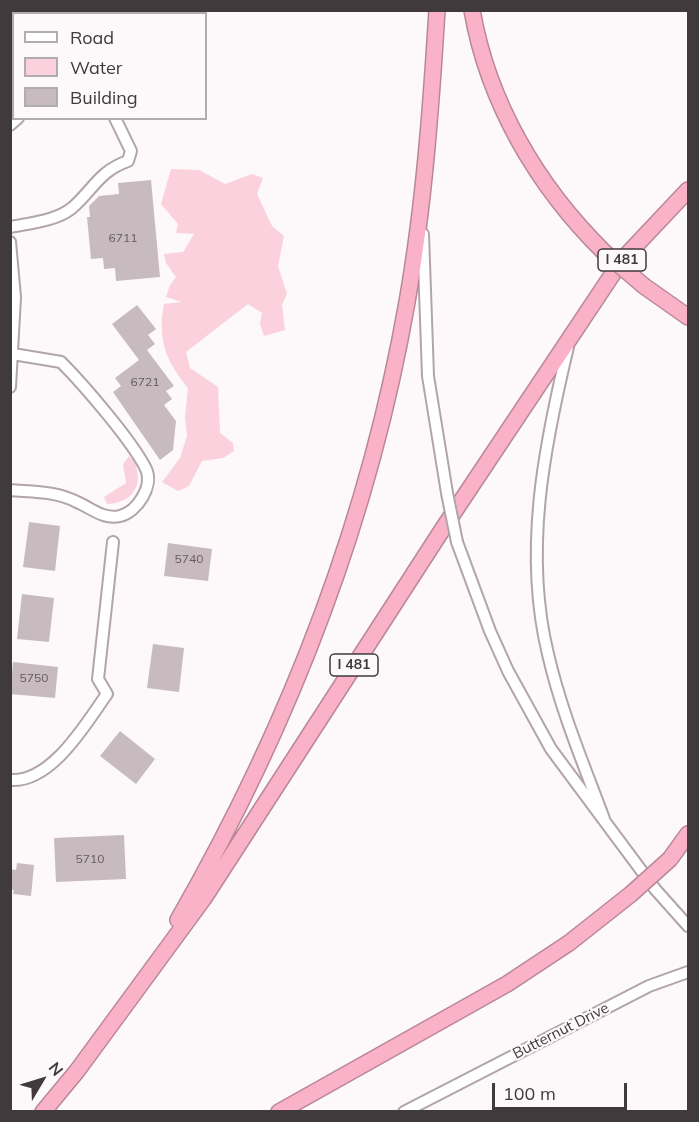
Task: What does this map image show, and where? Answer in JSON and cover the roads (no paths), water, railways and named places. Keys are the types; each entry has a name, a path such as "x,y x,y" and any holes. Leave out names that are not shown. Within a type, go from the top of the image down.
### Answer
{"highway":[{"path":"138,990 238,809 292,693 326,605 370,468 395,365 422,203 437,10"},
{"path":"472,10 486,67 521,146 568,213 604,252 644,286 688,317"},
{"name":"I 481","path":"43,1112 138,990 204,898 444,527 622,260 688,190"},
{"path":"670,859 688,834"},
{"path":"279,1112 507,984 569,943 631,894 688,842"}],"street":[{"path":"10,227 65,212 111,168 128,161 131,152 116,120"},
{"path":"422,203 425,338 439,454 457,542 490,631 508,671 551,749 571,779 604,819 655,889 688,926"},
{"path":"10,243 15,297 10,387"},
{"path":"569,341 547,434 540,481 539,603 557,689 604,819"},
{"path":"10,490 57,494 98,514 120,516 135,507 148,485 147,470 61,362 13,354"},
{"path":"10,780 20,781 40,772 54,761 81,731 107,694 98,679 113,542"},
{"name":"Butternut Drive","path":"404,1112 649,986 688,972"}],"water":[{"path":"171,169 199,170 225,184 252,174 263,178 257,194 272,226 284,236 278,266 287,294 282,305 285,330 264,336 260,324 262,313 248,304 186,352 190,368 218,387 220,433 233,443 234,451 223,458 202,461 189,486 178,491 162,482 180,458 187,436 185,417 188,388 169,360 163,340 164,304 182,302 166,297 176,277 166,263 164,254 183,252 194,234 176,233 178,224 161,204"},
{"path":"129,456 138,465 136,467 138,482 136,488 128,498 107,504 104,497 126,483 123,464"}]}
